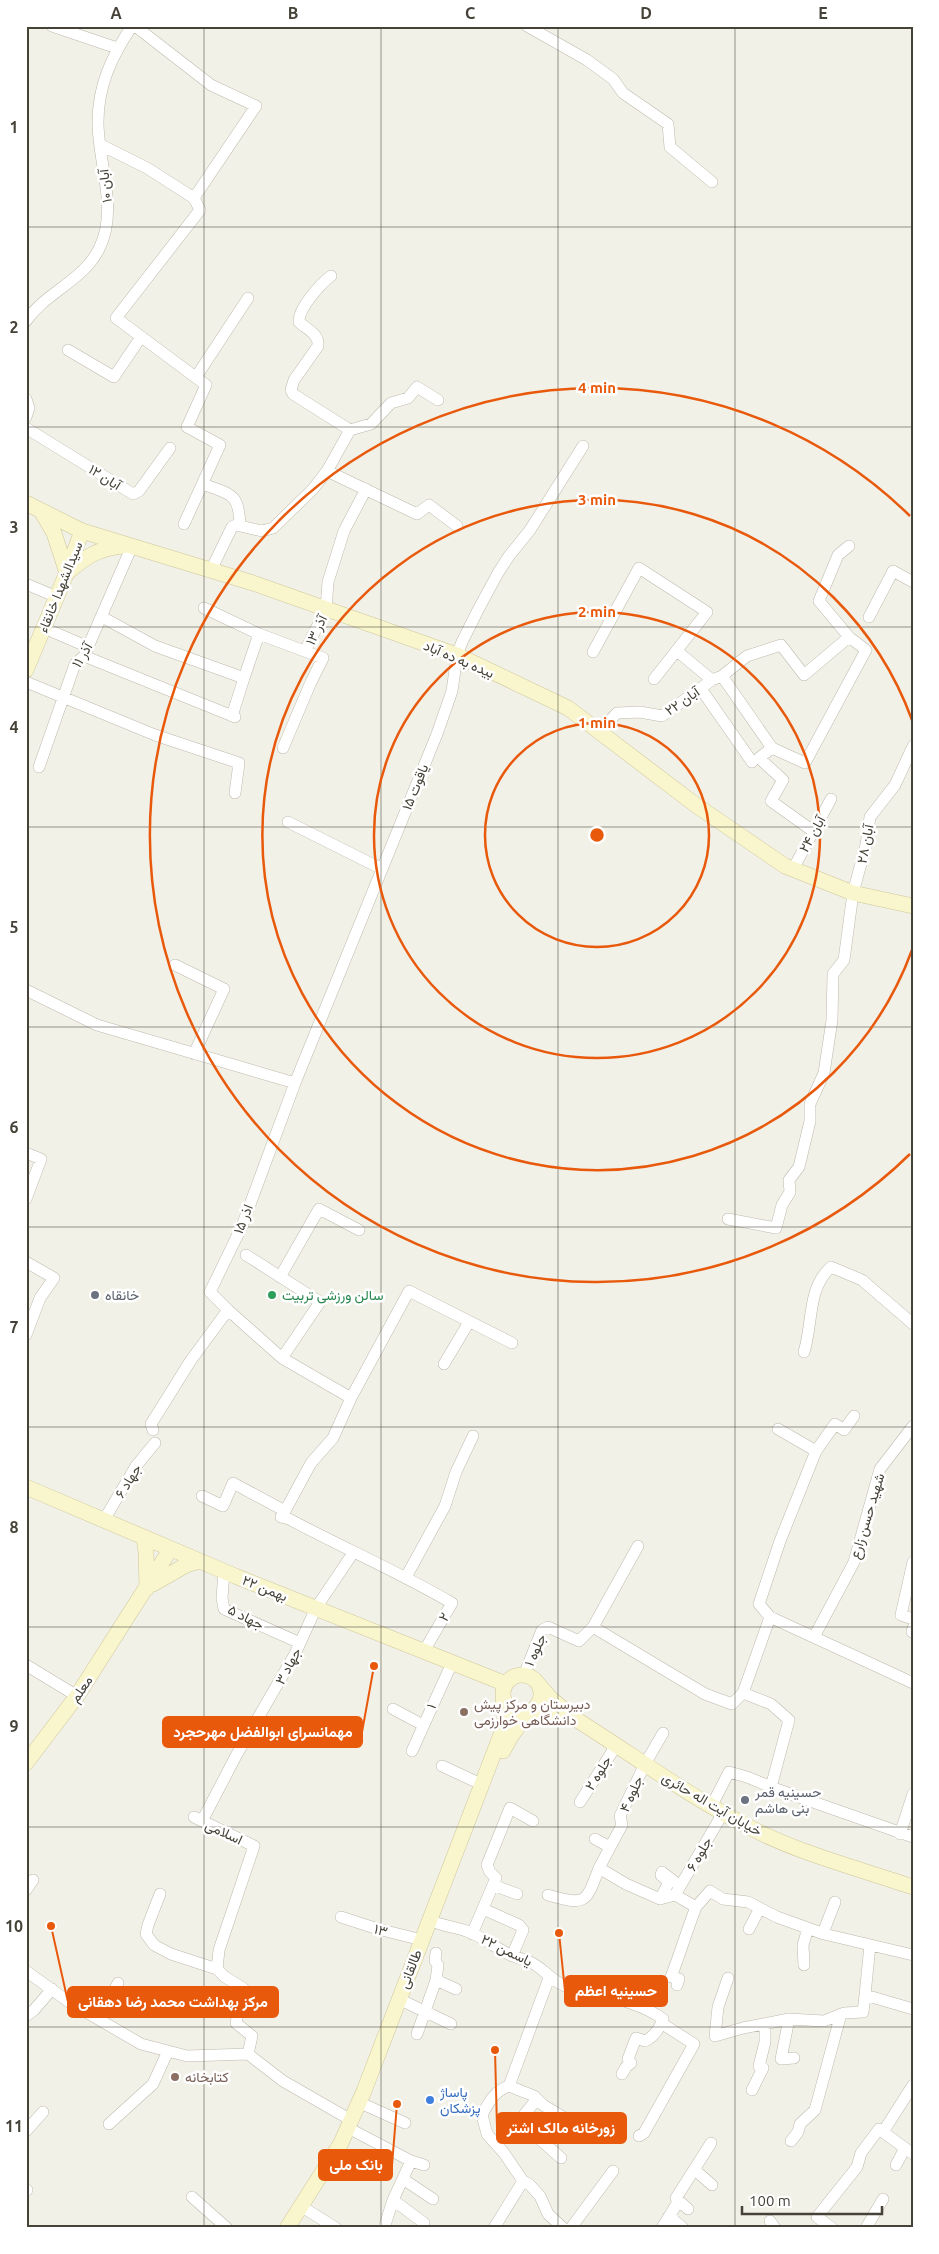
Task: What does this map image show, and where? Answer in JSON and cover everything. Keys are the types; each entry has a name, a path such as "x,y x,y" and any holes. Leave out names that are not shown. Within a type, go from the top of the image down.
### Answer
{"main road":[{"name":"بیده به ده آباد","path":"26,503 82,531 211,570 457,656 568,708 697,806 785,866 853,893 913,906"},
{"path":"40,510 54,533 67,573 83,559 98,550 131,545"},
{"name":"سیدالشهدا خانقاء","path":"26,670 67,573 82,531"},
{"name":"۲۲ بهمن","path":"26,1487 224,1572 506,1684"},
{"path":"144,1537 150,1586 186,1565 199,1561"},
{"name":"معلم","path":"26,1763 77,1696 174,1551"},
{"path":"524,1675 535,1680 550,1699 577,1720 551,1712 530,1711 522,1713 511,1709 503,1699 506,1684 512,1677 524,1675"},
{"path":"530,1711 540,1698 538,1686"},
{"name":"طالقانی","path":"295,2228 307,2210 365,2105 405,2002 481,1784 502,1732 505,1717 503,1699"},
{"name":"طالقانی","path":"287,2228 354,2125 422,1940 432,1921 492,1774 510,1738 530,1711"},
{"name":"خیابان آیت اله حائری","path":"577,1720 717,1810 771,1838 913,1888"}],"street":[{"path":"52,26 117,48"},
{"path":"133,26 210,84 256,106 194,198"},
{"name":"آبان ۱۰","path":"26,321 34,310 48,297 81,273 99,249 106,232 108,215 98,123 99,103 103,79 117,48 133,26"},
{"path":"527,26 587,60 613,79 623,93 668,124 670,146 712,182"},
{"path":"100,145 147,168 194,198 200,210 116,318 206,385 187,427 220,445 184,524"},
{"path":"330,276 316,291 299,317 299,322 314,334 318,346 294,380 290,390 293,394 350,430"},
{"path":"196,377 248,298"},
{"path":"68,350 114,377 141,337"},
{"path":"211,570 228,532 236,525 262,531 274,528 313,489 327,471 350,430 371,424 392,403 408,398 417,387 438,400"},
{"path":"26,399 29,408 26,417"},
{"name":"آبان ۱۲","path":"26,428 133,494 138,491 170,448"},
{"name":"یاقوت ۱۵","path":"271,1144 437,734 452,691 457,656 462,642 498,573 530,530 583,446"},
{"path":"327,471 417,514 429,504 457,526"},
{"path":"203,484 232,496 240,506 240,526"},
{"path":"326,609 328,582 344,531 366,489"},
{"name":"آذر ۱۱","path":"39,767 75,664 86,652 131,545"},
{"path":"677,651 717,678 772,748 805,763 866,650 849,637 819,601 838,555 849,546"},
{"path":"593,652 639,568 707,612 654,679"},
{"path":"869,617 893,571 913,582"},
{"path":"26,584 57,597"},
{"path":"204,608 260,634 323,658 283,748"},
{"name":"آذر ۱۳","path":"305,651 326,609"},
{"path":"102,617 155,646 244,678"},
{"path":"44,628 86,652 234,717 244,678 260,634"},
{"name":"آبان ۲۲","path":"599,732 617,713 640,712 662,716 747,656 781,645 804,676 849,637"},
{"path":"26,682 155,734 239,763 235,793"},
{"path":"701,689 752,762"},
{"name":"آبان ۲۸","path":"728,1219 776,1228 782,1205 790,1192 789,1180 798,1167 810,1120 810,1104 824,1073 832,1020 833,974 844,960 853,893 866,845 870,817 895,785 910,758 913,746"},
{"path":"772,748 759,758 783,780 771,801 813,831"},
{"name":"آبان ۲۴","path":"793,869 831,799"},
{"path":"288,822 382,869"},
{"path":"175,965 224,988 194,1054"},
{"path":"26,990 97,1025 295,1084"},
{"name":"اذر ۱۵","path":"228,1310 210,1292 242,1226 271,1144"},
{"path":"26,1153 41,1159 26,1198"},
{"path":"280,1277 319,1210 359,1230"},
{"path":"246,1256 320,1302 282,1358"},
{"path":"26,1262 54,1278 40,1298 27,1331"},
{"path":"804,1352 813,1297 823,1275 831,1267 862,1280 913,1324"},
{"path":"473,1436 456,1472 445,1506 406,1577 353,1553 289,1519 281,1517 311,1463 333,1438 351,1398 409,1290 512,1343"},
{"path":"153,1430 152,1424 179,1378 228,1310 282,1358 351,1398"},
{"path":"444,1364 469,1322"},
{"path":"854,1416 844,1430 835,1424 816,1451 780,1541 759,1604 770,1617 913,1683"},
{"path":"778,1429 816,1451"},
{"name":"شهید حسن زارع","path":"814,1637 854,1562 880,1469 911,1434"},
{"name":"جهاد ۶","path":"104,1520 136,1466 155,1443"},
{"path":"202,1496 223,1506 233,1483 285,1511"},
{"path":"638,1546 593,1627 705,1694 732,1704 743,1693 770,1617"},
{"name":"جهاد ۳","path":"198,1819 258,1722 300,1643 316,1608 353,1553"},
{"path":"913,1562 901,1615 913,1619"},
{"name":"جهاد ۵","path":"224,1572 222,1598 224,1609 300,1643"},
{"name":"۲","path":"406,1577 452,1603 424,1651"},
{"name":"جلوه ۱","path":"524,1675 542,1630 548,1627 579,1641 593,1627"},
{"name":"۱","path":"412,1751 452,1662"},
{"path":"26,1665 77,1696"},
{"path":"743,1693 771,1704 789,1720 771,1787 913,1837"},
{"path":"393,1709 423,1725"},
{"name":"جلوه ۴","path":"548,1895 575,1902 582,1901 586,1897 622,1824 620,1816 645,1764 663,1733"},
{"name":"جلوه ۲","path":"580,1802 612,1752 614,1744"},
{"path":"442,1766 481,1784"},
{"name":"جلوه ۶","path":"678,1890 717,1810 729,1772 771,1787"},
{"path":"900,1834 913,1794"},
{"path":"472,1934 496,1878 490,1872 488,1865 510,1808 533,1820"},
{"name":"اسلامی","path":"198,1819 254,1846 219,1950 217,1968"},
{"path":"595,1839 610,1847"},
{"path":"599,1868 626,1884 660,1899"},
{"path":"660,1899 669,1882 661,1875 662,1872 696,1907"},
{"path":"26,1890 33,1880"},
{"path":"493,1885 516,1894"},
{"path":"660,1899 678,1890"},
{"path":"677,1985 680,1979 671,1977 688,1936 688,1928 696,1907 710,1891 724,1898 748,1902 823,1933 913,1955"},
{"path":"160,1894 146,1934 154,1945 172,1954 217,1968 225,1977 243,1988 236,2023 252,2036 248,2054"},
{"path":"823,1933 835,1902"},
{"path":"750,1929 760,1908"},
{"path":"483,1909 519,1925 523,1930 512,1956"},
{"name":"۱۳","path":"341,1917 422,1940"},
{"name":"یاسمن ۲۲","path":"432,1921 472,1934 512,1956 541,1967 549,1978 564,1985 601,1994 651,2010 662,2021 697,2042 644,2133 640,2136"},
{"path":"804,1964 803,1945 808,1928"},
{"path":"728,1978 718,2007 715,2036 789,2019 824,2020 841,2014 863,2012 870,1944"},
{"path":"417,2034 436,1980 438,1965 435,1962 436,1953"},
{"path":"26,1970 69,2002 141,2044 187,2056 248,2054 283,2081 411,2161 424,2165"},
{"path":"509,2086 549,1978"},
{"path":"436,1980 456,1989"},
{"path":"99,2018 118,1983"},
{"path":"26,2016 34,2010 52,1989"},
{"path":"865,1995 913,2009"},
{"path":"405,2002 452,2024"},
{"path":"791,2141 798,2132 800,2124 815,2110 841,2014"},
{"path":"789,2019 781,2058 794,2058"},
{"path":"622,2074 631,2063 628,2058 636,2038 645,2041 652,2038 662,2021"},
{"path":"752,2090 763,2068 759,2066 765,2042 765,2024"},
{"path":"110,2124 153,2084 168,2051"},
{"path":"883,2132 913,2085"},
{"path":"562,2228 548,2214 540,2196 529,2184 523,2181 504,2153 487,2134 482,2116 491,2098 499,2089 509,2086 534,2096 543,2105 596,2137"},
{"path":"537,2099 519,2121 561,2158"},
{"path":"365,2105 405,2123"},
{"path":"26,2131 43,2112"},
{"path":"832,2228 818,2217 857,2167 861,2153 879,2129 909,2151 896,2165"},
{"path":"662,2228 678,2202 676,2198 711,2143"},
{"path":"384,2228 393,2200 411,2161"},
{"path":"695,2170 712,2185"},
{"path":"571,2228 614,2171"},
{"path":"403,2179 433,2200"},
{"path":"494,2228 523,2181"},
{"path":"192,2197 227,2228"},
{"path":"676,2198 688,2209"},
{"path":"866,2228 883,2198"},
{"path":"393,2200 424,2222"},
{"path":"307,2210 336,2228"},
{"path":"669,2216 683,2228"}],"place":[{"name":"خانقاه","path":"95,1295"},
{"name":"سالن ورزشی تربیت","path":"272,1295"},
{"name":"مهمانسرای ابوالفضل مهرحجرد","path":"374,1666"},
{"name":"دبیرستان و مرکز پیش دانشگاهی خوارزمی","path":"464,1712"},
{"name":"حسینیه قمر بنی هاشم","path":"745,1800"},
{"name":"مرکز بهداشت محمد رضا دهقانی","path":"51,1926"},
{"name":"حسینیه اعظم","path":"559,1933"},
{"name":"زورخانه مالک اشتر","path":"495,2050"},
{"name":"کتابخانه","path":"175,2077"},
{"name":"پاساژ پزشکان","path":"430,2100"},
{"name":"بانک ملی","path":"397,2104"}]}
